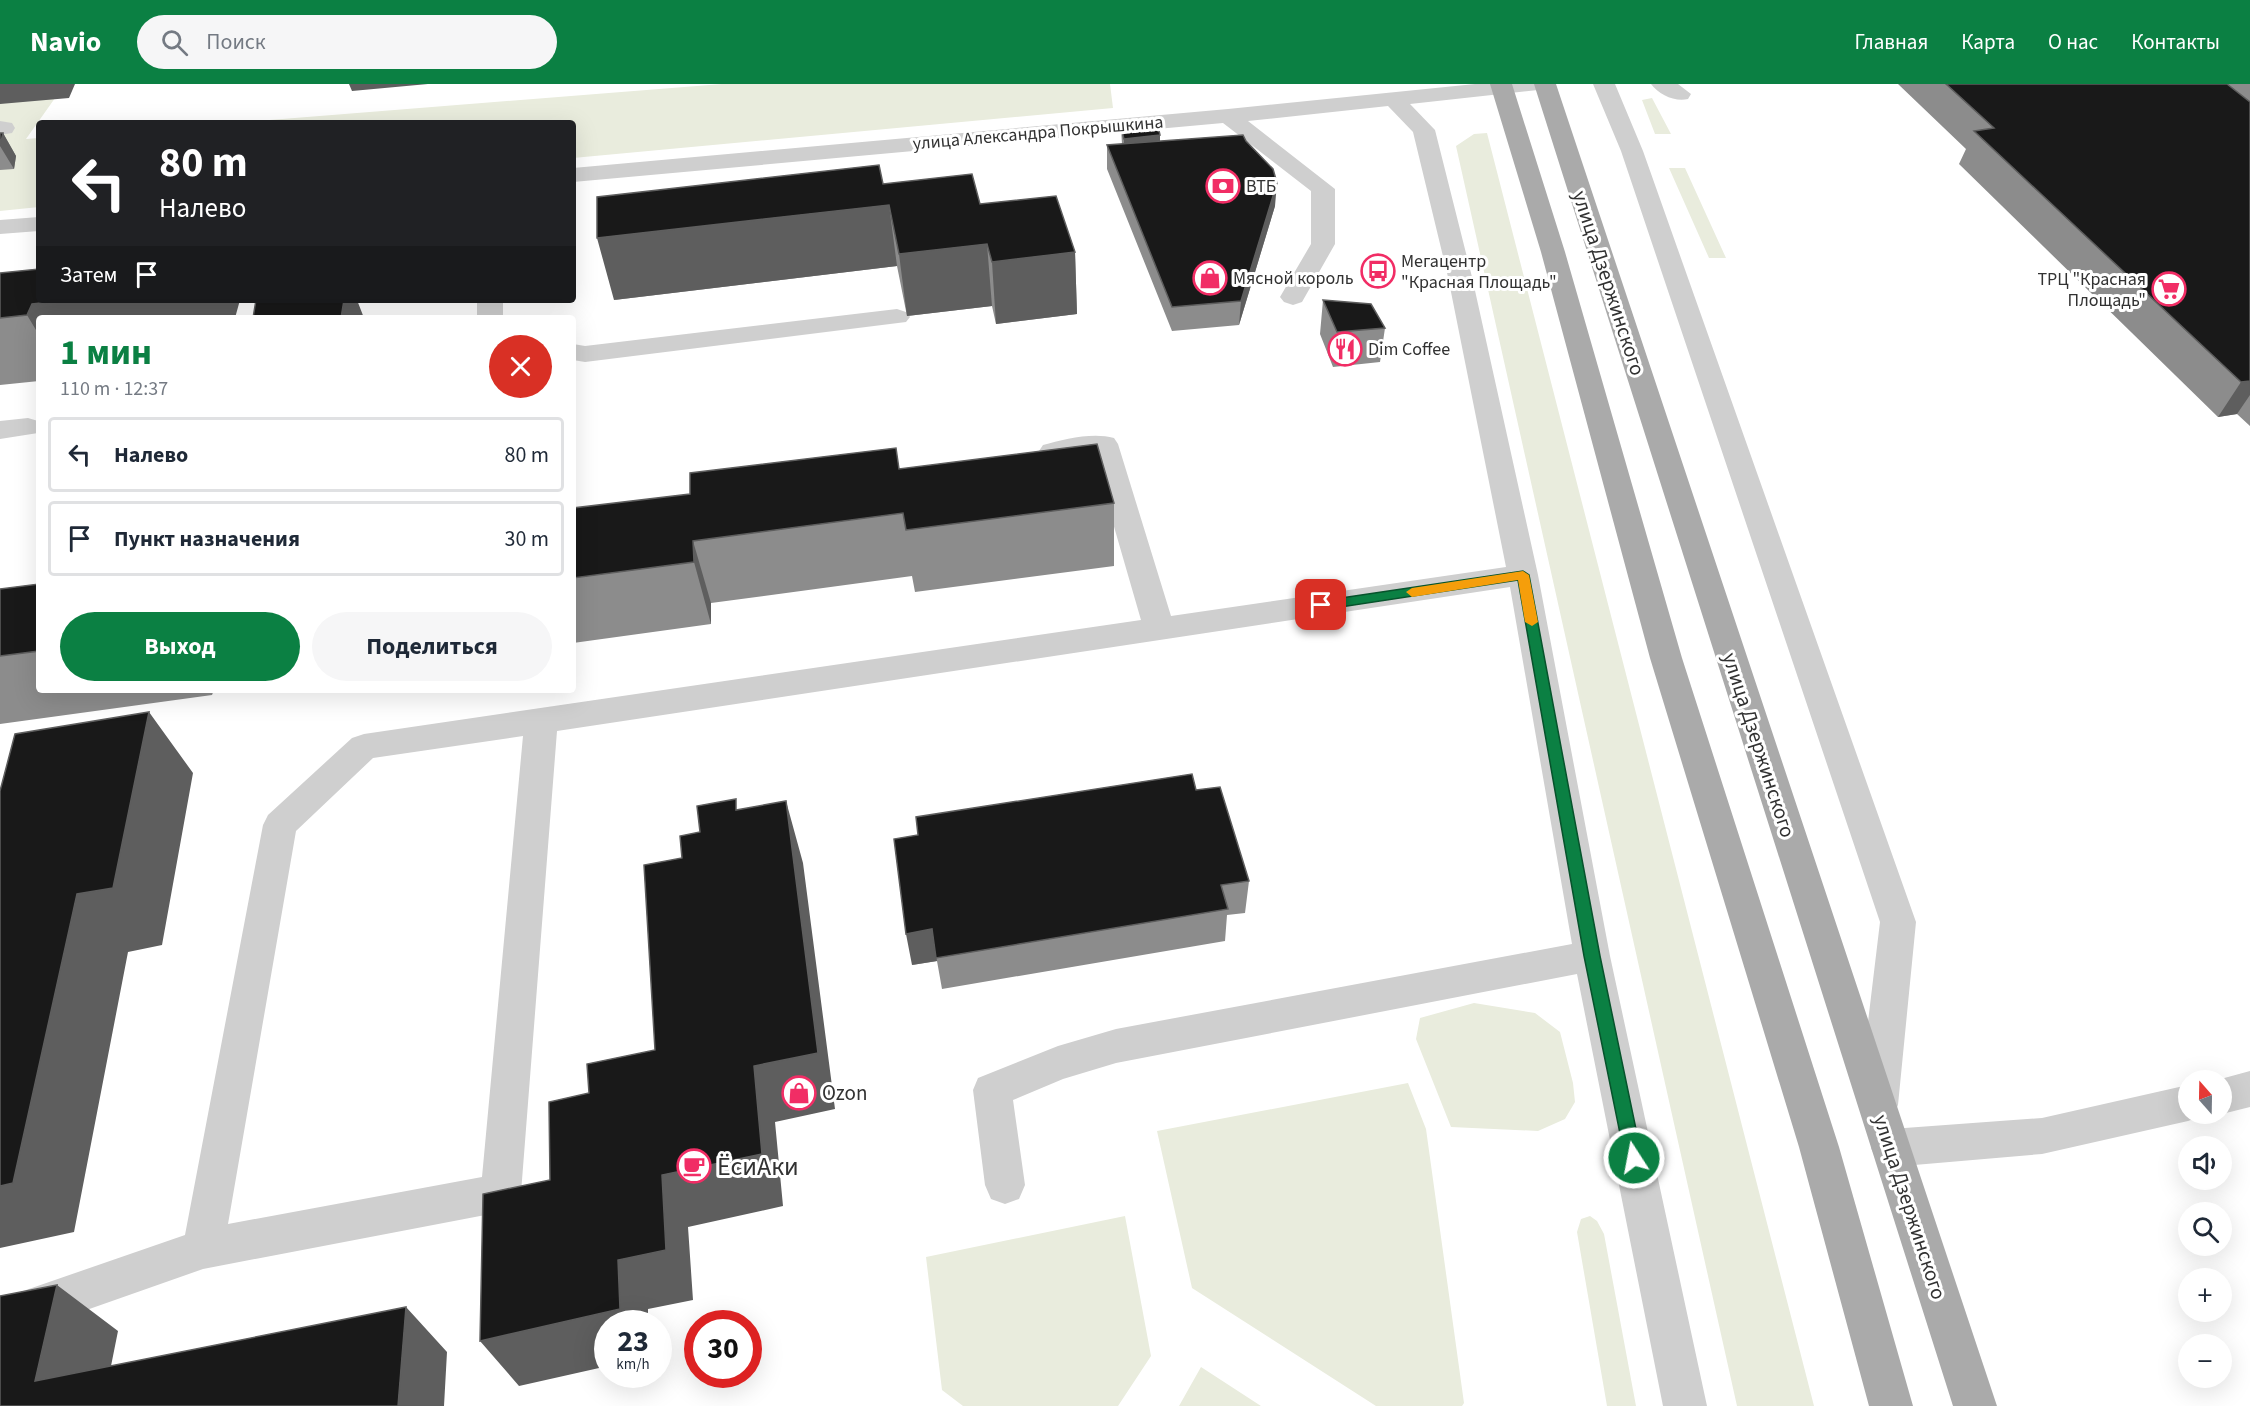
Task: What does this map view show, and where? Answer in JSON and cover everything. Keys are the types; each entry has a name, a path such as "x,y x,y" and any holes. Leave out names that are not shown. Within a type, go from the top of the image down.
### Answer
{"main road":[{"name":"улица Дзержинского","path":"1545,84 1975,1406"},
{"name":"улица Дзержинского","path":"1502,86 1553,252 1666,658 1819,1147 1891,1406"}],"street":[{"name":"улица Александра Покрышкина","path":"576,175 1228,116 1280,102 1393,92 1538,84"},
{"path":"1604,84 1632,151 1898,922 1877,1107"},
{"path":"1393,92 1424,129 1460,277 1523,575 1592,956 1685,1406"},
{"path":"1228,116 1323,189 1323,244 1293,297"},
{"path":"0,227 36,224"},
{"path":"576,352 585,354 897,317"},
{"path":"0,430 28,427"},
{"path":"1022,456 1104,444 1159,629"},
{"path":"203,1249 280,825 364,747 1523,575"},
{"path":"0,1323 12,1315 203,1249 501,1193 541,721"},
{"path":"1005,1185 992,1090 1058,1063 1116,1046 1592,956"},
{"path":"2232,1094 2250,1089"},
{"path":"1891,1148 2043,1136 2178,1105"}],"shaded area":[{"path":"0,84 65,84 39,120 36,120 36,125 26,139 36,138 36,207 0,211"},
{"path":"722,84 1110,84 1113,108 576,158 576,120 269,120"},
{"path":"1652,98 1671,134 1655,134 1642,100"},
{"path":"1487,133 1814,1406 1737,1406 1456,146 1474,134"},
{"path":"1669,168 1685,168 1726,258 1709,258"},
{"path":"1474,1003 1535,1013 1560,1032 1573,1083 1575,1102 1565,1119 1538,1131 1451,1127 1416,1039 1420,1018"},
{"path":"1408,1083 1426,1129 1464,1403 1462,1406 1376,1406 1192,1288 1157,1131"},
{"path":"1125,1216 1151,1356 1118,1406 963,1406 942,1390 926,1257"},
{"path":"1590,1216 1597,1221 1604,1234 1636,1406 1607,1406 1577,1232 1581,1219"},
{"path":"1201,1367 1261,1406 1179,1406"}],"building":[{"name":"ТРЦ \"Красная Площадь\"","path":"1946,84 2227,84 2250,102 2250,381 2241,382 1974,131 1994,128"},
{"path":"1158,126 1160,135 1124,139 1121,128"},
{"path":"1243,135 1273,169 1277,183 1241,301 1172,307 1107,145"},
{"path":"879,165 883,184 972,174 980,204 1056,196 1075,252 992,262 987,244 899,254 889,205 597,238 597,197"},
{"path":"36,269 36,303 41,303 32,304 27,315 0,318 0,273"},
{"path":"1323,300 1371,304 1385,328 1337,332"},
{"path":"256,303 344,303 342,315 254,315"},
{"path":"1097,444 1114,503 906,530 903,513 693,541 694,562 576,578 576,508 690,494 690,473 896,448 899,469"},
{"path":"36,584 36,651 0,656 0,589"},
{"path":"149,712 113,888 77,894 13,1183 0,1186 0,791 15,734"},
{"path":"1192,774 1196,790 1220,787 1249,881 1221,885 1228,909 936,958 932,929 906,934 894,839 918,835 916,817"},
{"path":"736,799 736,810 786,801 818,1053 754,1066 762,1154 662,1175 666,1250 618,1260 620,1309 594,1310 594,1315 480,1341 483,1194 550,1180 549,1102 589,1093 587,1064 655,1050 644,865 682,858 680,836 700,832 697,806"},
{"path":"57,1285 35,1381 406,1307 398,1406 0,1406 0,1296"}],"slow traffic":[{"path":"1412,592 1523,575 1532,622"}],"place":[{"name":"ВТБ","path":"1223,186"},
{"name":"Мегацентр \"Красная Площадь\"","path":"1378,271"},
{"name":"Мясной король","path":"1210,278"},
{"name":"ТРЦ \"Красная Площадь\"","path":"2169,289"},
{"name":"Dim Coffee","path":"1345,349"},
{"name":"Ozon","path":"799,1093"},
{"name":"ЁсиАки","path":"694,1166"}],"route":[{"path":"1321,605 1523,575 1592,956 1634,1158"}]}
